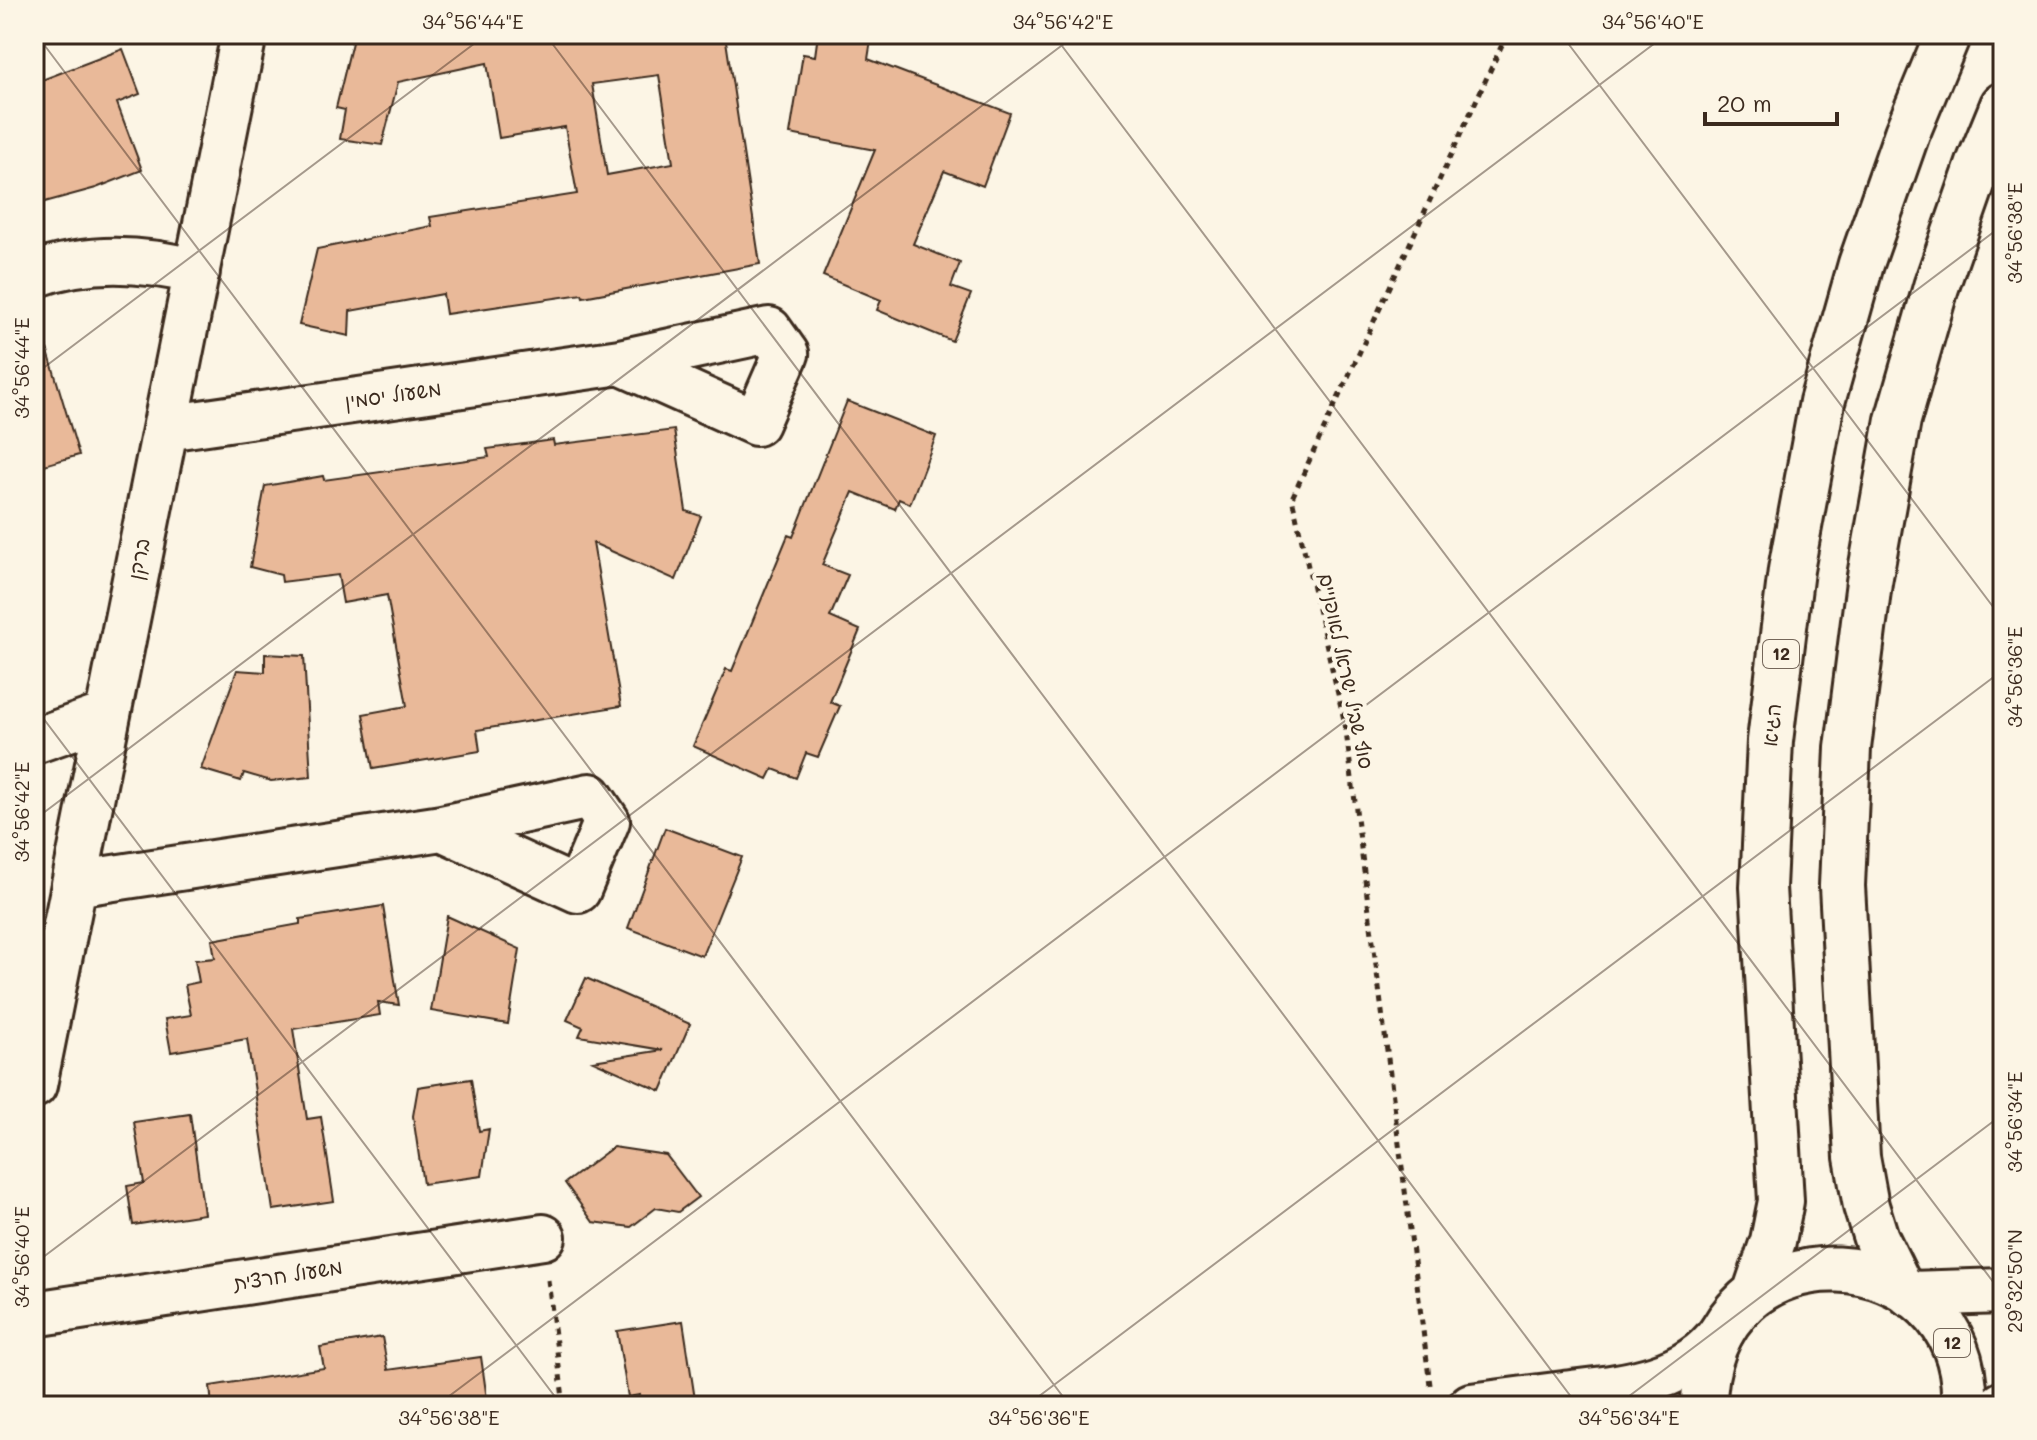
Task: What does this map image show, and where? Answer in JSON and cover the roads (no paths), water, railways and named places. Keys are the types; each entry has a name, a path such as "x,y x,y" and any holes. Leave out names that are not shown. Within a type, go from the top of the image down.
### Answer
{"main road":[{"name":"ברקן","path":"34,1085 244,34"},
{"name":"הגיא","path":"1755,1294 1773,1241 1781,1201 1763,887 1770,741 1791,570 1822,402 1861,264 1907,133 1948,34"},
{"name":"12","path":"1904,1290 1876,1238 1857,1157 1842,886 1848,748 1869,582 1898,420 1936,287 2003,105"},
{"path":"34,275 70,264 109,260 164,263 197,272"},
{"name":"משעול יסמין","path":"166,428 620,362"},
{"path":"34,741 108,715"},
{"path":"74,884 442,828"},
{"name":"משעול חרצית","path":"34,1314 543,1237"},
{"name":"12","path":"1704,1406 1708,1367 1721,1333 1736,1312 1755,1294 1778,1280 1826,1268 1852,1269 1877,1275 1904,1290 1938,1320 1952,1343 1961,1367 1964,1406"},
{"path":"1904,1290 2003,1291"},
{"path":"1471,1406 1623,1386 1663,1376 1700,1356 1721,1333"}]}
